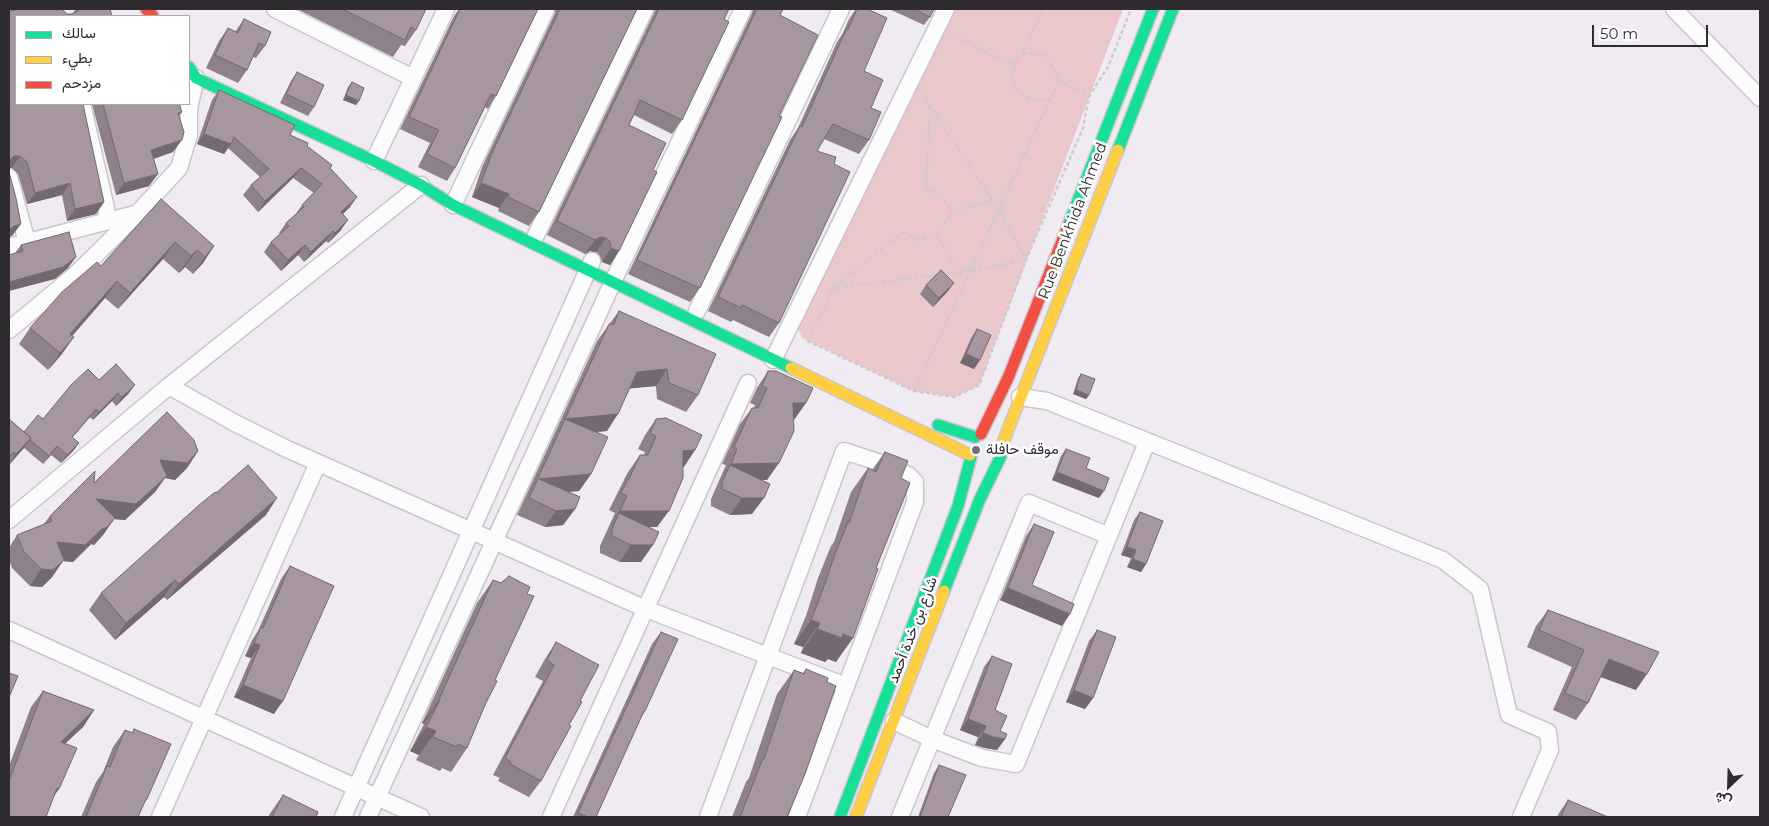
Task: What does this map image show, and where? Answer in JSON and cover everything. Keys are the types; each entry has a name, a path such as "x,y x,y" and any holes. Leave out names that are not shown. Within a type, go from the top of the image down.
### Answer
{"main road":[{"path":"840,817 976,461 970,445 978,435 1008,378 1153,9"},
{"name":"Rue Benkhida Ahmed","path":"1001,450 1020,397 1173,9"},
{"path":"192,73 421,185 436,189 455,201 614,278 780,354"},
{"path":"455,201 543,242"},
{"path":"614,278 697,311 942,440 976,461 994,464 1001,450 999,440 991,434 978,435 930,422"},
{"name":"شارع بن خدة أحمد","path":"856,817 980,499 1001,450"}],"street":[{"path":"275,9 413,78"},
{"path":"374,161 446,9"},
{"path":"455,201 546,9"},
{"path":"543,242 645,9"},
{"path":"368,817 614,278 743,9"},
{"path":"697,311 841,9"},
{"path":"780,354 946,9"},
{"path":"1674,9 1757,87"},
{"path":"190,96 192,73"},
{"path":"82,105 109,221"},
{"path":"9,330 74,276 138,213 179,168 189,135 189,105"},
{"path":"9,177 27,242"},
{"path":"9,520 169,386 421,185"},
{"path":"9,247 138,213"},
{"path":"343,817 590,266"},
{"path":"551,817 748,383"},
{"path":"169,386 234,423 471,532 646,608 846,686"},
{"path":"1020,397 1047,401 1443,560 1480,589 1509,716 1548,732 1550,750 1521,817"},
{"path":"894,721 932,739 982,758 1016,764 1147,442"},
{"path":"708,817 844,451 884,464 908,475 914,482 915,502 797,817"},
{"path":"160,817 318,463"},
{"path":"900,817 1029,504 1109,536"},
{"path":"9,630 422,817"}],"path":[{"path":"1043,9 1022,53 1014,65 1011,75 1017,92 1034,100 1050,99"},
{"path":"992,200 952,212 937,236 917,240 904,231 834,288 808,341 914,391 954,397 979,385 1026,260 1083,128 1090,96 1108,67 1131,9"},
{"path":"936,28 1014,65"},
{"path":"1022,53 1044,55 1051,64 1059,81 1090,96"},
{"path":"912,80 992,200 1026,260"},
{"path":"914,391 1059,81"},
{"path":"930,105 926,189 942,196 952,212"},
{"path":"937,236 959,272"},
{"path":"834,288 970,271 1026,260"}],"shaded area":[{"path":"946,9 1123,9 979,385 954,397 914,391 802,338 797,325"}],"building":[{"path":"9,9 10,11 20,9 62,9 67,14 72,14 78,11 78,9 110,9 112,15 15,15 15,105 83,105 104,202 75,209 70,183 35,193 27,162 20,156 14,156 9,161"},
{"path":"342,9 426,9 416,30 411,27 405,40"},
{"path":"460,9 538,9 496,96 491,94 455,168 427,154 439,130 409,117"},
{"path":"560,9 637,9 539,212 508,197 509,194 481,183 492,153"},
{"path":"659,9 729,9 724,19 729,22 682,120 640,100 629,125 666,143 653,170 657,172 619,251 611,248 610,242 606,238 600,237 595,240 557,221"},
{"path":"757,9 783,9 780,15 818,35 779,116 782,117 700,288 637,260"},
{"path":"857,9 867,9 887,18 864,71 883,80 871,108 881,112 869,140 833,124 817,151 836,157 834,164 850,172 779,323 742,305 741,308 718,297 800,126 802,127"},
{"path":"914,9 934,9 930,17"},
{"path":"244,19 271,32 265,46 259,43 247,70 215,55 228,28 238,33"},
{"path":"297,72 324,85 314,107 286,94"},
{"path":"352,82 364,88 359,101 346,95"},
{"path":"219,90 295,125 290,135 308,143 307,146 332,165 330,168 357,197 341,212 348,220 311,252 305,245 288,260 271,242 289,226 286,223 304,207 302,205 322,184 301,168 265,201 251,185 269,169 234,137 231,144 204,134"},
{"path":"103,105 179,105 182,112 178,113 184,132 182,140 151,150 158,174 124,183"},
{"path":"9,172 21,224 9,230"},
{"path":"161,199 214,246 205,257 197,250 191,256 175,242 130,293 117,281 70,334 74,337 60,353 30,328 62,292 97,262 101,266"},
{"path":"69,232 76,257 63,267 9,282 9,255 23,251 21,245"},
{"path":"941,270 954,283 939,298 926,285"},
{"path":"619,311 716,354 698,395 669,383 667,369 637,372 618,414 565,419 609,324 614,324"},
{"path":"977,329 991,335 980,360 966,354"},
{"path":"116,364 135,385 122,397 118,393 99,412 96,409 72,437 79,443 67,455 57,446 49,456 30,440 31,438 24,432 38,415 43,419 71,385 88,369 99,380"},
{"path":"768,371 776,371 813,388 806,403 793,403 794,431 779,463 731,464 737,449 734,447 752,408 758,408 767,388 762,386"},
{"path":"1081,374 1095,379 1089,395 1076,390"},
{"path":"167,412 194,440 198,451 187,463 160,460 167,476 136,504 96,499 115,518 85,545 57,542 64,560 53,570 41,569 24,552 17,535 52,521 50,516 95,471 94,483"},
{"path":"666,418 702,435 695,450 683,451 683,478 669,511 620,511 627,496 621,493 640,455 648,455 656,436 650,433 656,419"},
{"path":"9,419 31,438 16,454 14,452 9,457"},
{"path":"565,419 608,437 591,474 539,479 580,497 575,509 556,511 529,498"},
{"path":"1066,449 1090,458 1086,468 1109,478 1104,491 1057,472"},
{"path":"885,452 908,461 901,478 910,483 876,568 878,569 853,638 843,634 842,638 817,629 820,623 811,620 835,554 849,523 868,468 876,472"},
{"path":"248,465 277,498 179,584 175,580 126,623 101,593 198,506"},
{"path":"730,465 770,484 764,498 742,498 722,489 722,482"},
{"path":"1140,512 1163,521 1146,564 1133,559 1136,550 1127,547"},
{"path":"619,513 659,532 653,545 631,545 612,536 612,529"},
{"path":"1034,524 1054,532 1032,585 1074,604 1070,614 1008,588"},
{"path":"290,566 334,586 283,701 243,685 260,645 254,643 261,627 263,628"},
{"path":"509,576 530,587 527,594 534,596 495,680 497,681 467,748 458,744 457,747 433,737 436,731 426,727 440,700 493,580 501,583"},
{"path":"1548,610 1659,652 1647,674 1609,659 1588,703 1565,693 1584,650 1539,630"},
{"path":"1097,630 1116,637 1093,698 1074,690"},
{"path":"661,632 678,639 645,711 596,817 588,817 578,813"},
{"path":"556,642 599,665 580,701 582,702 569,725 571,726 541,781 510,764 511,762 505,758 554,665 547,660"},
{"path":"992,656 1012,664 995,710 1007,716 1000,731 1007,734 1005,739 983,733 986,726 968,719"},
{"path":"806,669 828,678 827,682 836,686 805,774 787,817 740,817 764,759 794,670 804,674"},
{"path":"9,673 18,676 10,695 9,695"},
{"path":"43,691 94,710 61,742 77,748 59,789 57,788 46,817 9,817 9,781"},
{"path":"134,729 171,744 138,817 86,817 107,766 110,767 125,730 133,733"},
{"path":"939,765 966,775 948,817 920,817"},
{"path":"283,795 318,812 316,817 272,817"},
{"path":"1568,800 1608,817 1561,817"}],"traffic: fast":[{"path":"1068,226 1153,9"},
{"path":"1118,150 1173,9"},
{"path":"190,69 196,78 374,161 421,185 453,205 791,368"},
{"path":"938,425 975,437"},
{"path":"944,591 980,499 1001,456"},
{"path":"840,817 958,506 971,457"}],"traffic: slow":[{"path":"1002,445 1118,150"},
{"path":"791,368 970,455"},
{"path":"856,817 944,591"}],"traffic: jam":[{"path":"146,9 152,15"},
{"path":"981,434 1008,378 1068,226"}],"place":[{"name":"موقف حافلة","path":"976,450"}]}
